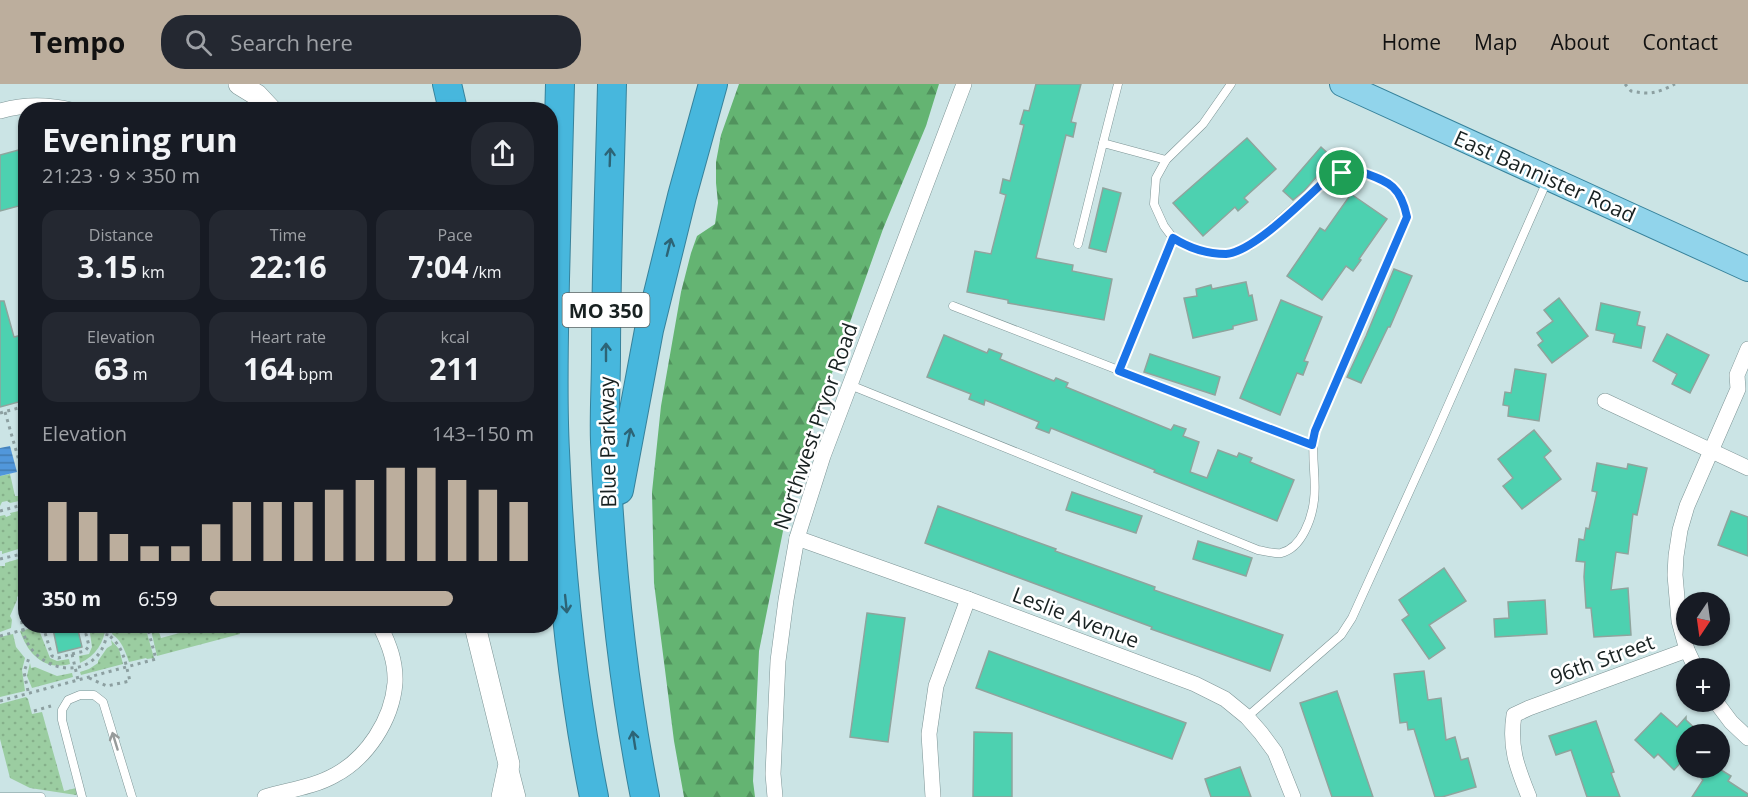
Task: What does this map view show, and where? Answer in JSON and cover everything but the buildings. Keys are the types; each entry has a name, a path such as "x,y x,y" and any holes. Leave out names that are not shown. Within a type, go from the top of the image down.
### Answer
{"highway":[{"path":"447,84 451,102"},
{"name":"MO 350","path":"558,170 560,84"},
{"name":"Blue Parkway","path":"612,84 605,440 610,536 620,641 645,797"},
{"path":"610,536 649,330 682,196 713,84"},
{"name":"MO 350","path":"558,539 570,648 586,760 594,797"}],"main road":[{"name":"East Bannister Road","path":"1342,84 1748,269"}],"street":[{"path":"239,84 264,102"},
{"name":"Northwest Pryor Road","path":"775,797 773,774 777,661 797,538 823,456 964,84"},
{"path":"0,111 18,107"},
{"path":"1687,650 1679,621 1675,575 1680,530 1687,506 1711,451 1743,387 1737,375 1748,349"},
{"path":"1605,401 1748,468"},
{"name":"Leslie Avenue","path":"797,538 1195,684 1225,699 1247,717 1275,752 1293,797"},
{"path":"933,797 929,734 936,686 968,599"},
{"path":"265,797 334,776 369,747 390,707 395,682 390,645 384,633"},
{"path":"477,633 518,797"},
{"name":"96th Street","path":"1529,797 1515,762 1511,734 1514,716 1529,708 1687,650 1691,658"},
{"path":"1724,712 1748,738"},
{"path":"502,797 509,764"}],"lane":[{"path":"1078,244 1118,84"},
{"path":"850,385 1258,550 1281,553 1294,545 1303,536 1314,500 1312,445 1315,431 1407,217 1399,193 1391,185 1359,171 1328,178 1250,246 1227,254 1199,251 1173,238 1154,204 1156,178 1166,160 1203,124 1231,84"},
{"path":"1103,143 1166,160"},
{"path":"1247,717 1341,635 1352,618 1549,177"},
{"path":"1119,371 1173,238"},
{"path":"953,306 1312,445"},
{"path":"82,797 62,720 62,710 68,700 80,694 94,696 103,702 132,797"},
{"path":"0,797 41,797"}],"path":[{"path":"1625,84 1631,92 1648,95 1675,84"},
{"path":"0,413 18,408"},
{"path":"5,412 18,457"},
{"path":"0,511 18,506"},
{"path":"0,560 18,555"},
{"path":"0,636 18,633"},
{"path":"45,633 52,656 58,658 85,651 89,646 87,633"},
{"path":"0,701 156,659 149,633"},
{"path":"22,643 41,663 50,667 64,668 86,662 94,656 104,643 107,634 121,647 130,681 107,686 88,678"},
{"path":"72,654 78,680"},
{"path":"28,691 24,672 31,655"}],"green space":[{"path":"739,84 939,84 926,126 883,229 792,486 759,651 753,781 755,797 684,797 674,741 654,583 652,492 661,406 681,292 697,236 715,224 718,203 716,162 721,135"},
{"path":"10,474 18,501 2,502 0,506 0,476"},
{"path":"18,511 18,549 2,554 0,551 0,516 5,515 6,517 11,515 10,513"},
{"path":"18,559 18,596 10,616 11,628 0,632 0,566 5,566 5,563"},
{"path":"21,633 40,633 50,658 57,661 69,659 70,664 61,666 45,663 32,653"},
{"path":"90,633 104,633 91,657 80,663 79,656 89,654 92,647"},
{"path":"147,633 154,658 129,662 121,643 112,634"},
{"path":"152,633 159,633 161,638 180,633 240,633 240,634 157,656"},
{"path":"13,634 16,647 25,658 22,670 25,691 0,697 0,637"},
{"path":"111,640 119,649 123,664 81,675 80,672 98,663 107,648 112,645"},
{"path":"30,663 31,668 35,667 57,676 72,673 73,677 32,688 27,676"},
{"path":"26,697 32,714 42,712 64,791 76,788 78,793 76,795 30,788 10,778 0,739 0,704"}],"water":[{"path":"10,446 17,472 0,476 0,448"}],"route":[{"path":"1359,171 1391,185 1399,193 1407,217 1315,431 1312,445 1119,371 1173,238 1199,251 1227,254 1250,246 1328,178 1342,173 1359,171"}]}
